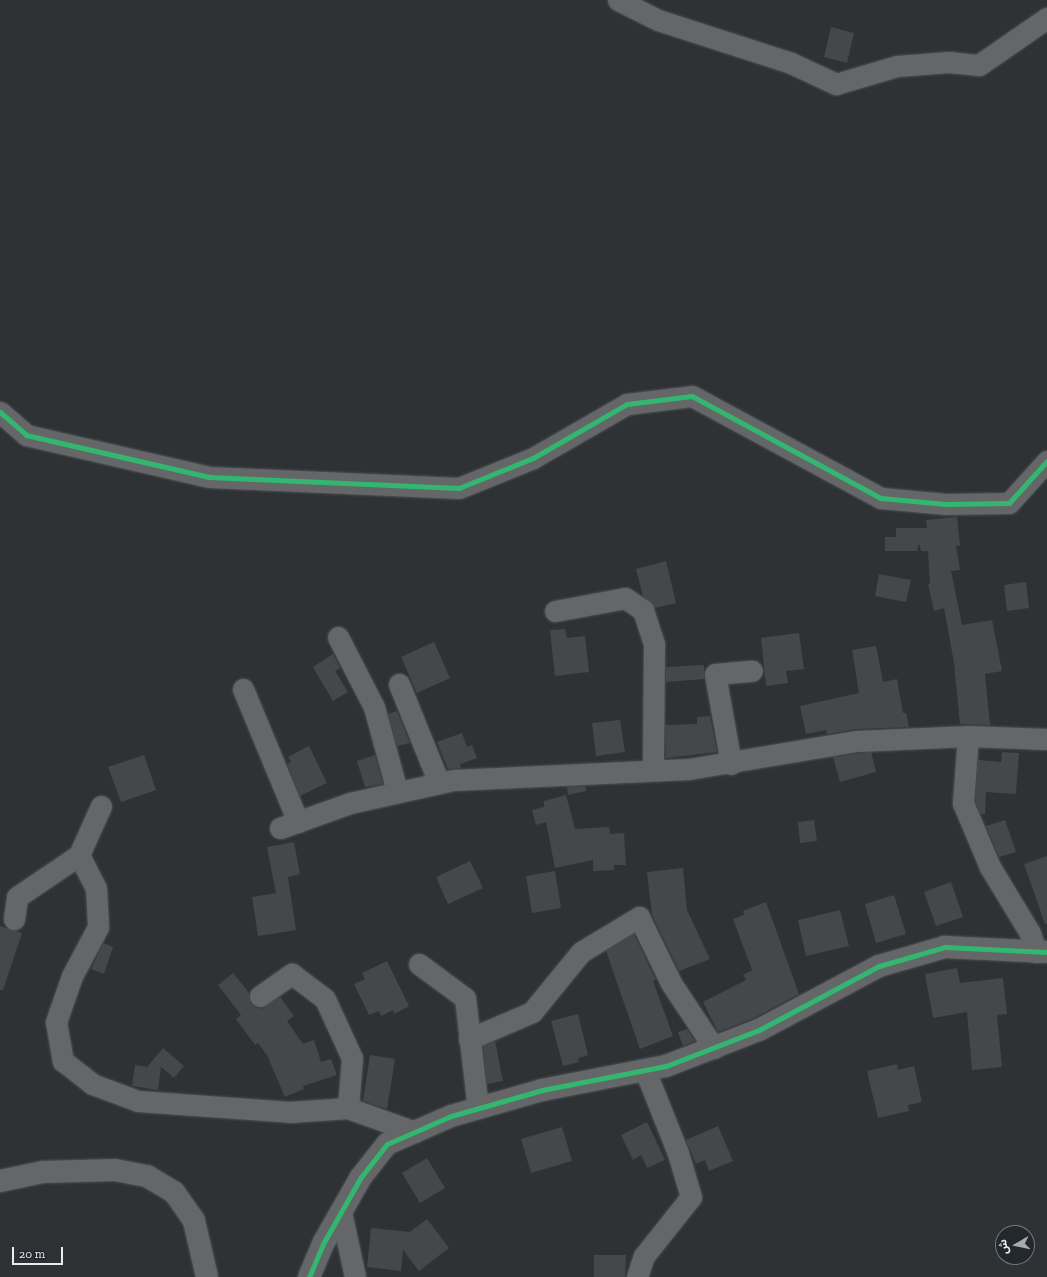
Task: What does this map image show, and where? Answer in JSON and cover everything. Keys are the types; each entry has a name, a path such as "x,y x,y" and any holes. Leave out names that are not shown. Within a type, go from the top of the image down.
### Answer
{"street":[{"path":"618,0 658,20 791,63 836,84 897,66 949,62 979,65 1047,18"},
{"path":"0,412 26,434 217,477 460,488 533,458 627,404 692,396 881,498 946,504 1009,503 1047,461"},
{"path":"555,611 625,598 643,610 654,644 653,769"},
{"path":"338,637 374,707 397,791"},
{"path":"731,764 715,674 752,670"},
{"path":"399,684 439,783"},
{"path":"243,689 289,825 350,803 397,791 439,783 536,775 653,769 689,769 731,764 857,742 968,736 1047,738"},
{"path":"968,736 963,803 990,867 1042,952"},
{"path":"14,919 17,897 79,855 101,806"},
{"path":"79,855 96,888 98,927 72,976 56,1022 63,1061 92,1084 138,1101 290,1112 348,1108 415,1132"},
{"path":"469,1039 532,1012 581,952 639,917 671,983 714,1048"},
{"path":"309,1277 324,1242 360,1177 387,1144 478,1108 542,1090 666,1066 759,1030 879,966 945,946 1042,952"},
{"path":"420,964 465,998 478,1108"},
{"path":"260,996 292,974 325,999 352,1058 348,1108"},
{"path":"637,1277 644,1256 691,1197 678,1153 645,1070"},
{"path":"0,1181 43,1172 115,1170 147,1176 174,1192 194,1221 207,1277"},
{"path":"340,1212 355,1277"}],"building":[{"path":"831,27 854,33 847,63 824,57"},
{"path":"957,517 960,546 956,546 960,570 951,571 962,625 992,620 1002,671 985,674 990,725 960,724 954,663 944,608 934,611 928,584 930,584 928,551 921,551 919,543 917,551 885,551 885,537 896,537 896,528 927,528 926,520"},
{"path":"666,561 676,603 655,608 643,596 636,569"},
{"path":"879,574 911,580 906,602 875,596"},
{"path":"1026,582 1029,608 1007,611 1004,585"},
{"path":"565,629 567,638 585,636 589,672 555,676 550,630"},
{"path":"799,633 804,669 786,671 788,683 766,686 761,638"},
{"path":"434,642 450,678 417,693 401,657"},
{"path":"876,646 883,682 897,679 903,713 906,713 909,727 856,729 827,734 826,730 806,734 800,706 859,693 852,650"},
{"path":"333,654 340,668 335,671 348,692 333,701 313,667"},
{"path":"704,665 704,679 666,682 666,667"},
{"path":"397,711 410,743 397,746 388,714"},
{"path":"710,716 717,752 666,758 665,725 697,724 697,717"},
{"path":"620,720 625,752 596,756 592,723"},
{"path":"462,733 467,747 472,745 477,758 460,764 461,768 448,769 437,742"},
{"path":"309,746 327,783 300,796 287,764 291,762 288,757"},
{"path":"871,752 876,772 840,782 833,757"},
{"path":"1002,752 1019,753 1016,794 986,792 985,814 980,814 975,801 978,760 1001,762"},
{"path":"144,755 156,790 121,802 108,767"},
{"path":"375,755 383,784 365,787 357,761"},
{"path":"585,786 586,791 568,795 567,787"},
{"path":"566,795 575,829 609,827 610,834 624,833 626,865 614,865 614,870 593,871 593,860 555,868 546,822 536,825 532,810 544,807 544,801"},
{"path":"814,820 817,841 800,843 798,822"},
{"path":"1005,820 1016,852 999,857 986,826"},
{"path":"294,842 300,874 288,877 296,930 258,936 252,897 276,893 267,847"},
{"path":"1047,856 1047,924 1045,924 1024,864"},
{"path":"470,861 483,888 448,904 436,877"},
{"path":"683,868 687,910 710,959 679,971 652,915 647,872"},
{"path":"555,871 561,908 532,913 526,876"},
{"path":"951,882 963,917 936,926 924,892"},
{"path":"894,895 906,934 876,943 865,904"},
{"path":"766,902 799,994 752,1019 718,1032 703,1002 746,980 743,975 752,970 733,919 744,915 743,911"},
{"path":"840,910 849,946 806,956 798,920"},
{"path":"0,926 22,933 3,990 0,990"},
{"path":"634,934 656,980 653,981 673,1036 640,1049 606,951"},
{"path":"103,943 113,947 104,974 91,969"},
{"path":"387,961 409,1006 394,1014 393,1010 381,1016 379,1011 369,1015 354,984 365,979 362,973"},
{"path":"957,968 960,983 1003,978 1007,1014 997,1015 1002,1067 972,1070 967,1012 933,1018 925,974"},
{"path":"233,973 249,993 250,1002 255,1007 262,1009 280,997 294,1016 287,1021 303,1044 314,1040 321,1062 331,1059 337,1075 303,1086 304,1089 285,1097 267,1055 258,1043 255,1045 236,1019 241,1015 218,985"},
{"path":"578,1014 588,1055 578,1058 579,1062 563,1066 551,1021"},
{"path":"687,1029 695,1041 683,1046 678,1032"},
{"path":"495,1041 503,1081 487,1084 483,1046"},
{"path":"163,1048 184,1066 174,1078 161,1067 158,1090 132,1086 135,1065 147,1067"},
{"path":"370,1055 395,1059 387,1109 363,1101"},
{"path":"897,1064 898,1070 914,1066 922,1102 908,1105 909,1111 878,1118 867,1071"},
{"path":"647,1122 665,1160 647,1168 641,1155 633,1160 621,1135"},
{"path":"718,1126 733,1161 709,1171 705,1160 696,1164 686,1140"},
{"path":"562,1127 572,1161 531,1173 521,1139"},
{"path":"427,1158 445,1188 420,1203 402,1173"},
{"path":"427,1219 449,1248 419,1271 403,1250 401,1271 367,1267 371,1228 410,1232"},
{"path":"594,1255 626,1255 625,1277 594,1277"}],"cycle path":[{"path":"0,412 26,435 209,477 459,488 533,458 627,404 692,396 881,498 946,504 1009,503 1047,461"},
{"path":"309,1277 324,1242 361,1177 387,1144 451,1116 542,1090 666,1066 759,1030 879,966 945,947 1047,952"}]}
